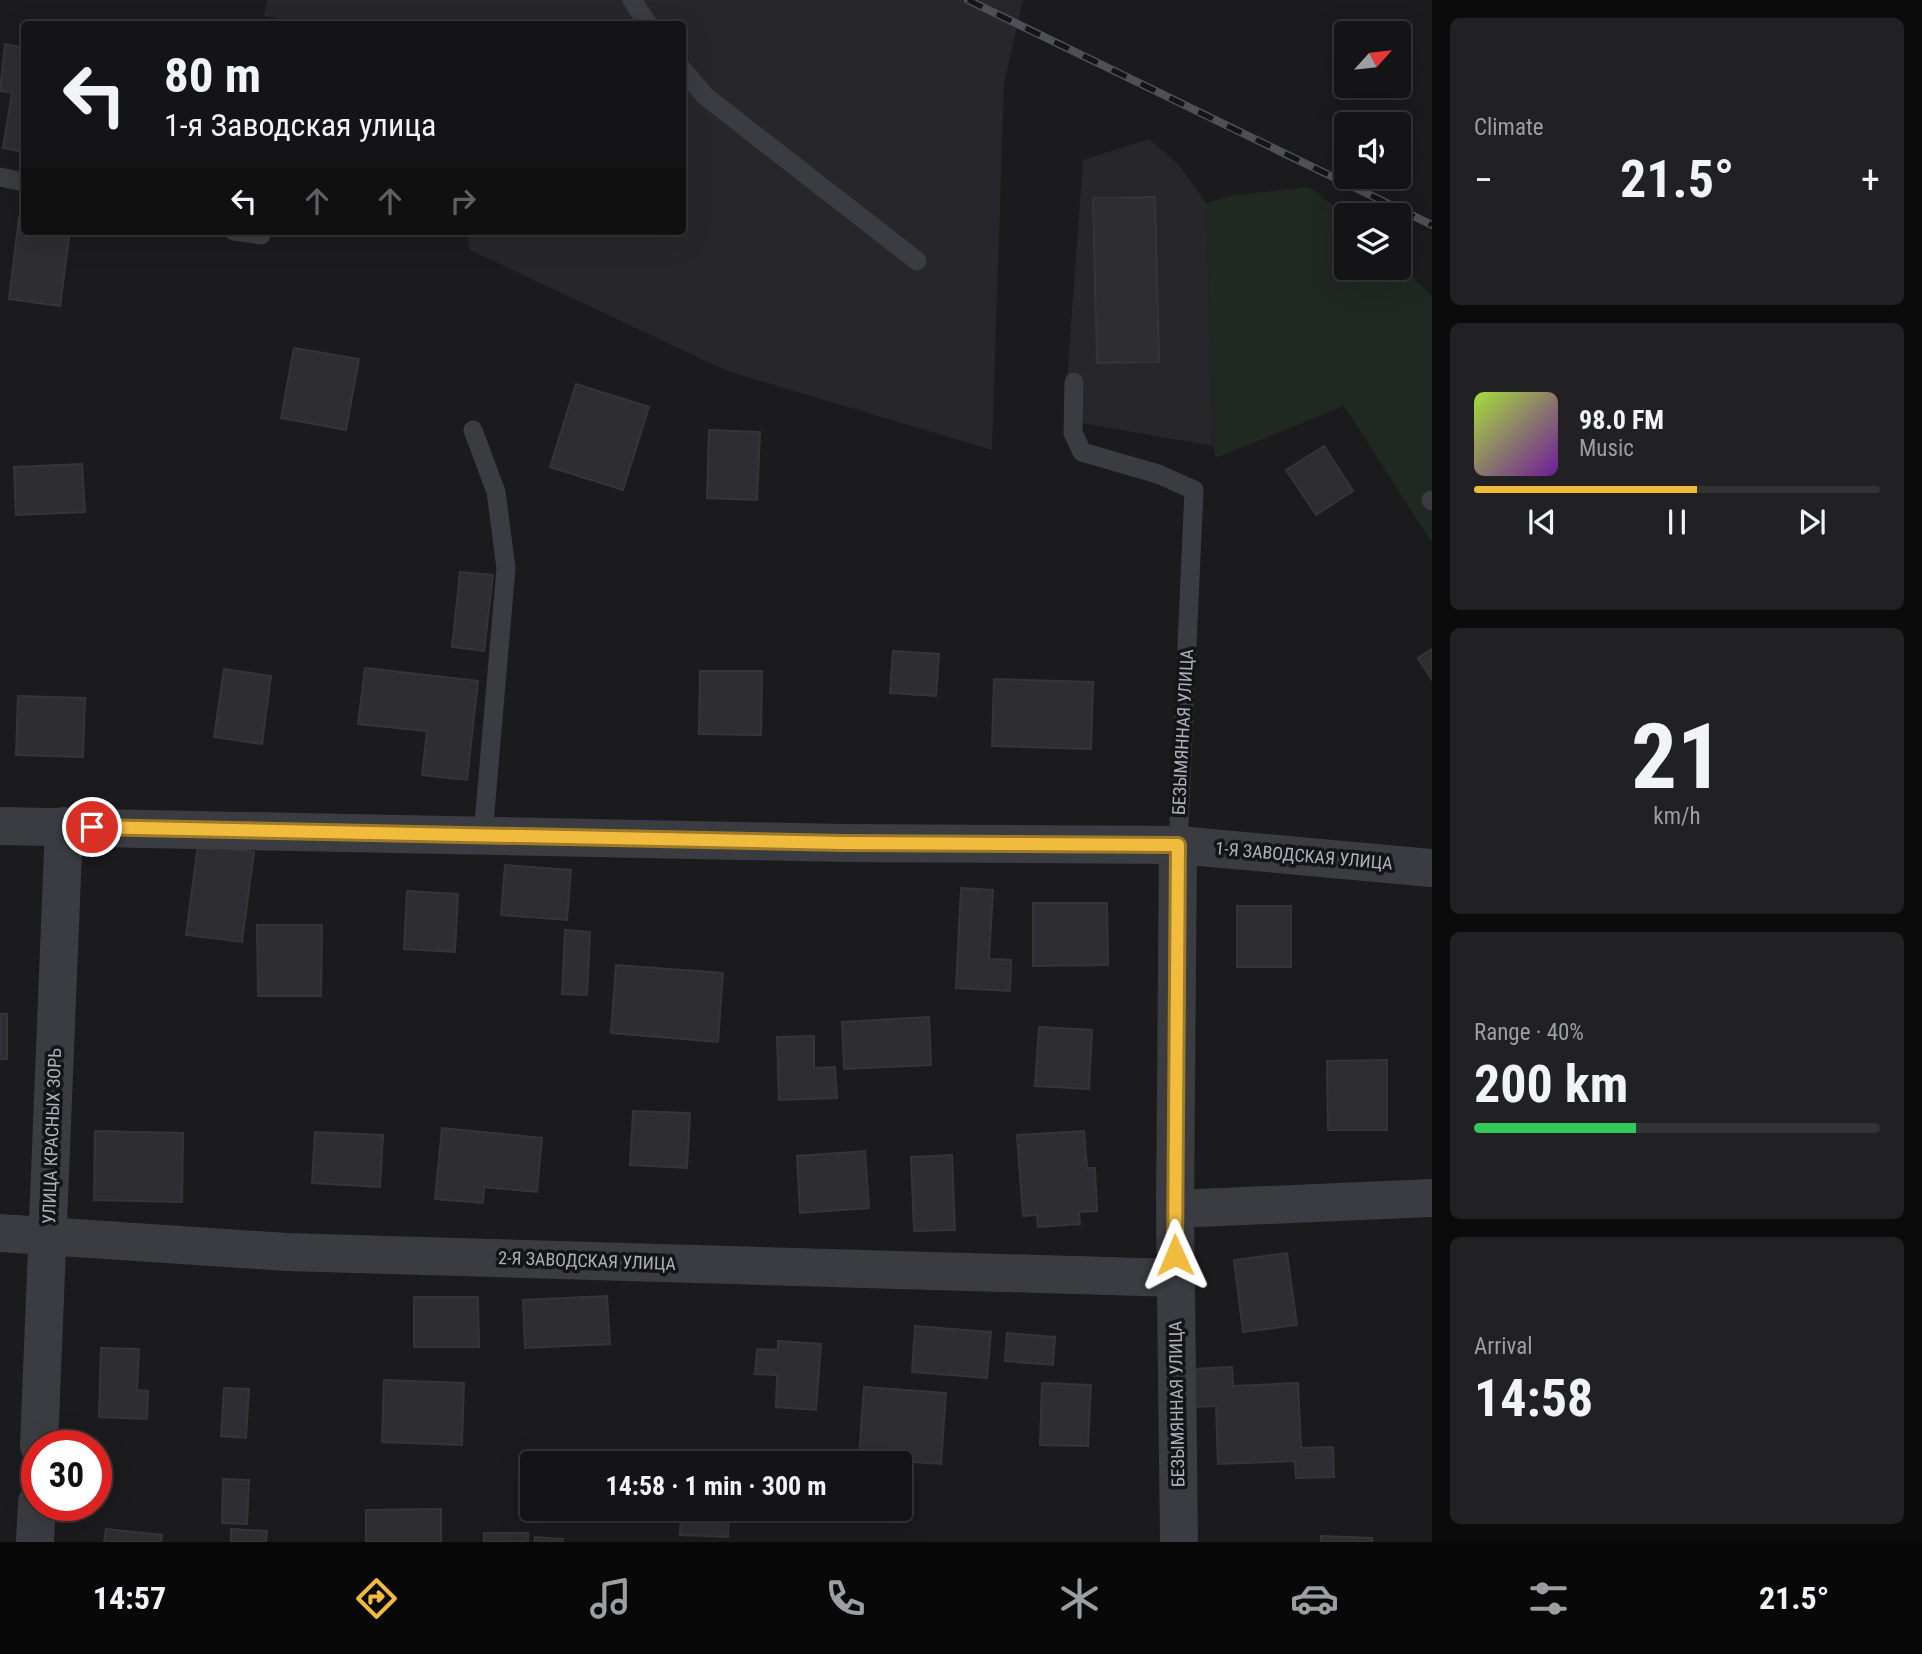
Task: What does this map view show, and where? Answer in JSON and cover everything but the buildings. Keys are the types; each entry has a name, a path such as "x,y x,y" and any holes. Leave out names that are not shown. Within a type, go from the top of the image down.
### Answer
{"street":[{"name":"1-Я ЗАВОДСКАЯ УЛИЦА","path":"0,827 64,826 829,843 1178,845 1432,868"},
{"name":"УЛИЦА КРАСНЫХ ЗОРЬ","path":"40,1430 64,826"},
{"name":"БЕЗЫМЯННАЯ УЛИЦА","path":"1178,845 1175,1209 1178,1542"},
{"path":"1175,1209 1432,1198"},
{"name":"2-Я ЗАВОДСКАЯ УЛИЦА","path":"0,1233 48,1234 288,1252 1175,1278"},
{"path":"35,1542 36,1521"}],"lane":[{"path":"632,0 646,21"},
{"path":"686,74 705,96 916,261"},
{"path":"0,177 21,181"},
{"name":"БЕЗЫМЯННАЯ УЛИЦА","path":"1074,382 1073,433 1082,452 1158,474 1194,490 1178,845"},
{"path":"473,430 496,492 506,568 483,835"}],"shaded area":[{"path":"267,0 1023,0 1004,84 992,450 727,371 470,250 467,235 686,235 686,21 292,21 264,16"},
{"path":"1149,139 1178,164 1206,203 1213,446 1064,420 1083,160"},
{"path":"1310,187 1334,206 1334,280 1411,280 1411,276 1432,296 1432,543 1344,406 1216,458 1213,446 1206,203 1234,195"}],"railway":[{"path":"968,0 1432,225"}],"route":[{"path":"92,827 843,843 1178,845 1175,1255"}]}
